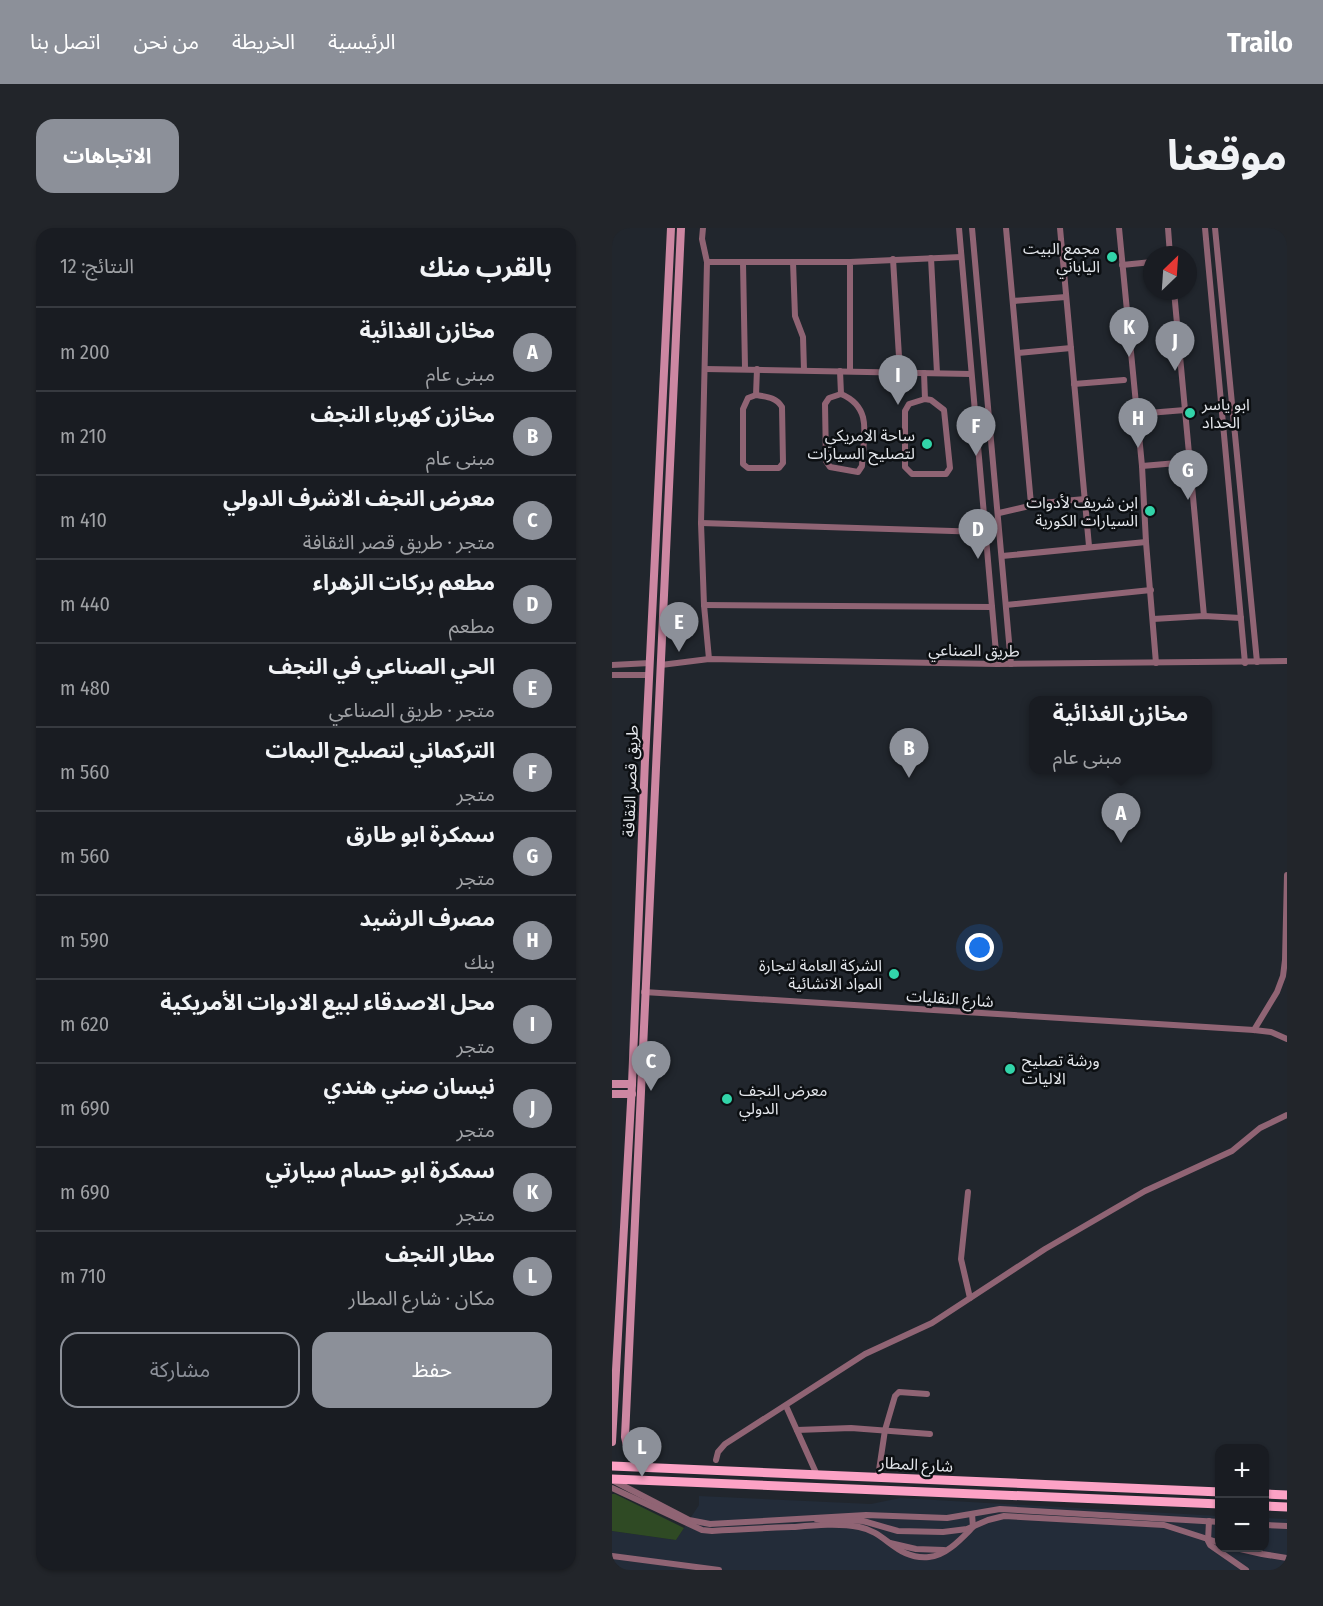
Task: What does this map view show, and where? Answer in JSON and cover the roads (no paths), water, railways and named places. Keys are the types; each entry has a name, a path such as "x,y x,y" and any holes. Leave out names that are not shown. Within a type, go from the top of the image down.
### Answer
{"main road":[{"name":"شارع المطار","path":"612,1466 1215,1492"},
{"path":"801,1474 806,1479 806,1484 802,1487"},
{"path":"827,1475 822,1481 827,1488"},
{"name":"شارع المطار","path":"612,1480 709,1481 802,1487 1215,1504"},
{"path":"1269,1494 1287,1495"},
{"path":"1269,1506 1287,1507"}],"street":[{"name":"طريق قصر الثقافة","path":"612,1442 632,1094 645,760 671,228"},
{"name":"طريق قصر الثقافة","path":"644,1466 629,1454 626,1437 644,992 681,228"},
{"path":"703,228 702,240 707,262 701,523 704,605 709,659"},
{"path":"959,228 997,664"},
{"path":"972,228 1011,664"},
{"path":"1006,228 1031,504"},
{"path":"1060,228 1089,546"},
{"path":"1119,228 1142,466 1156,663"},
{"path":"1168,228 1169,246"},
{"path":"1205,228 1245,663"},
{"path":"1215,228 1257,662"},
{"path":"707,262 850,262 961,257"},
{"path":"931,258 937,374"},
{"path":"893,259 900,372"},
{"path":"793,262 795,316 802,335 804,370"},
{"path":"850,262 850,371"},
{"path":"743,263 746,368"},
{"path":"1122,265 1143,263"},
{"path":"1013,301 1066,297"},
{"path":"1175,300 1204,616"},
{"path":"1018,353 1071,348"},
{"path":"705,369 971,374"},
{"path":"756,395 757,369"},
{"path":"840,371 841,394"},
{"path":"924,373 925,399"},
{"path":"1074,384 1124,380"},
{"path":"1219,384 1230,383"},
{"path":"841,394 859,406 864,418 862,466 858,472 830,467 826,461 825,405 830,398 841,394"},
{"path":"756,395 773,398 782,407 783,463 779,468 748,468 744,464 743,409 748,398 756,395"},
{"path":"925,399 931,400 944,410 950,468 946,474 912,474 905,467 905,411 909,404 925,399"},
{"path":"1136,414 1185,410"},
{"path":"1142,466 1189,462"},
{"path":"999,513 1031,504 1085,499"},
{"path":"701,523 984,532"},
{"path":"1233,531 1244,529"},
{"path":"1002,556 1146,542"},
{"path":"1006,605 1151,591"},
{"path":"704,605 992,607"},
{"path":"1153,619 1204,616 1241,618"},
{"path":"651,642 662,643"},
{"name":"طريق الصناعي","path":"661,664 709,659 997,664 1287,661"},
{"path":"612,665 650,663"},
{"path":"612,675 650,675"},
{"path":"645,760 656,759"},
{"path":"1254,1030 1277,992 1283,976 1287,875"},
{"name":"شارع النقليات","path":"644,992 1254,1030 1271,1032 1287,1039"},
{"path":"612,1084 632,1084"},
{"path":"612,1094 632,1094"},
{"path":"716,1460 722,1447 865,1354 932,1323 1045,1249 1145,1191 1232,1151 1260,1128 1287,1115"},
{"path":"968,1192 961,1259 970,1298"},
{"path":"878,1477 885,1430 896,1394 899,1392 927,1394"},
{"path":"786,1406 817,1475"},
{"path":"797,1430 851,1428 930,1434"},
{"path":"612,1480 689,1520 700,1523 815,1519 863,1521 898,1531 944,1532 974,1527 1000,1516 1029,1516 1164,1525 1215,1541"},
{"path":"612,1488 702,1530 823,1525 855,1526 873,1531 890,1543 916,1549 944,1550 974,1527"},
{"path":"815,1519 825,1516 870,1515 947,1518 1000,1509 1215,1522"},
{"path":"972,1514 974,1527"},
{"path":"880,1526 882,1516"},
{"path":"1209,1521 1210,1545 1246,1570"},
{"path":"1269,1525 1287,1526"},
{"path":"1253,1552 1287,1558"},
{"path":"612,1556 719,1570"},
{"path":"1230,1560 1238,1570"}],"place":[{"name":"مجمع البيت الياباني","path":"1112,257"},
{"name":"سمكرة ابو حسام سيارتي","path":"1129,357"},
{"name":"نيسان صني هندي","path":"1175,371"},
{"name":"محل الاصدقاء لبيع الادوات الأمريكية","path":"898,405"},
{"name":"ابو ياسر الحداد","path":"1190,413"},
{"name":"ساحة الامريكي لتصليح السيارات","path":"927,444"},
{"name":"مصرف الرشيد","path":"1138,448"},
{"name":"التركماني لتصليح البمات","path":"976,456"},
{"name":"سمكرة ابو طارق","path":"1188,500"},
{"name":"ابن شريف لأدوات السيارات الكورية","path":"1150,511"},
{"name":"مطعم بركات الزهراء","path":"978,559"},
{"name":"الحي الصناعي في النجف","path":"679,652"},
{"name":"مخازن كهرباء النجف","path":"909,778"},
{"name":"مخازن الغذائية","path":"1121,843"},
{"name":"الشركة العامة لتجارة المواد الانشائية","path":"894,974"},
{"name":"ورشة تصليح الاليات","path":"1010,1069"},
{"name":"معرض النجف الاشرف الدولي","path":"651,1091"},
{"name":"معرض النجف الدولي","path":"727,1099"},
{"name":"مطار النجف","path":"642,1477"}]}
